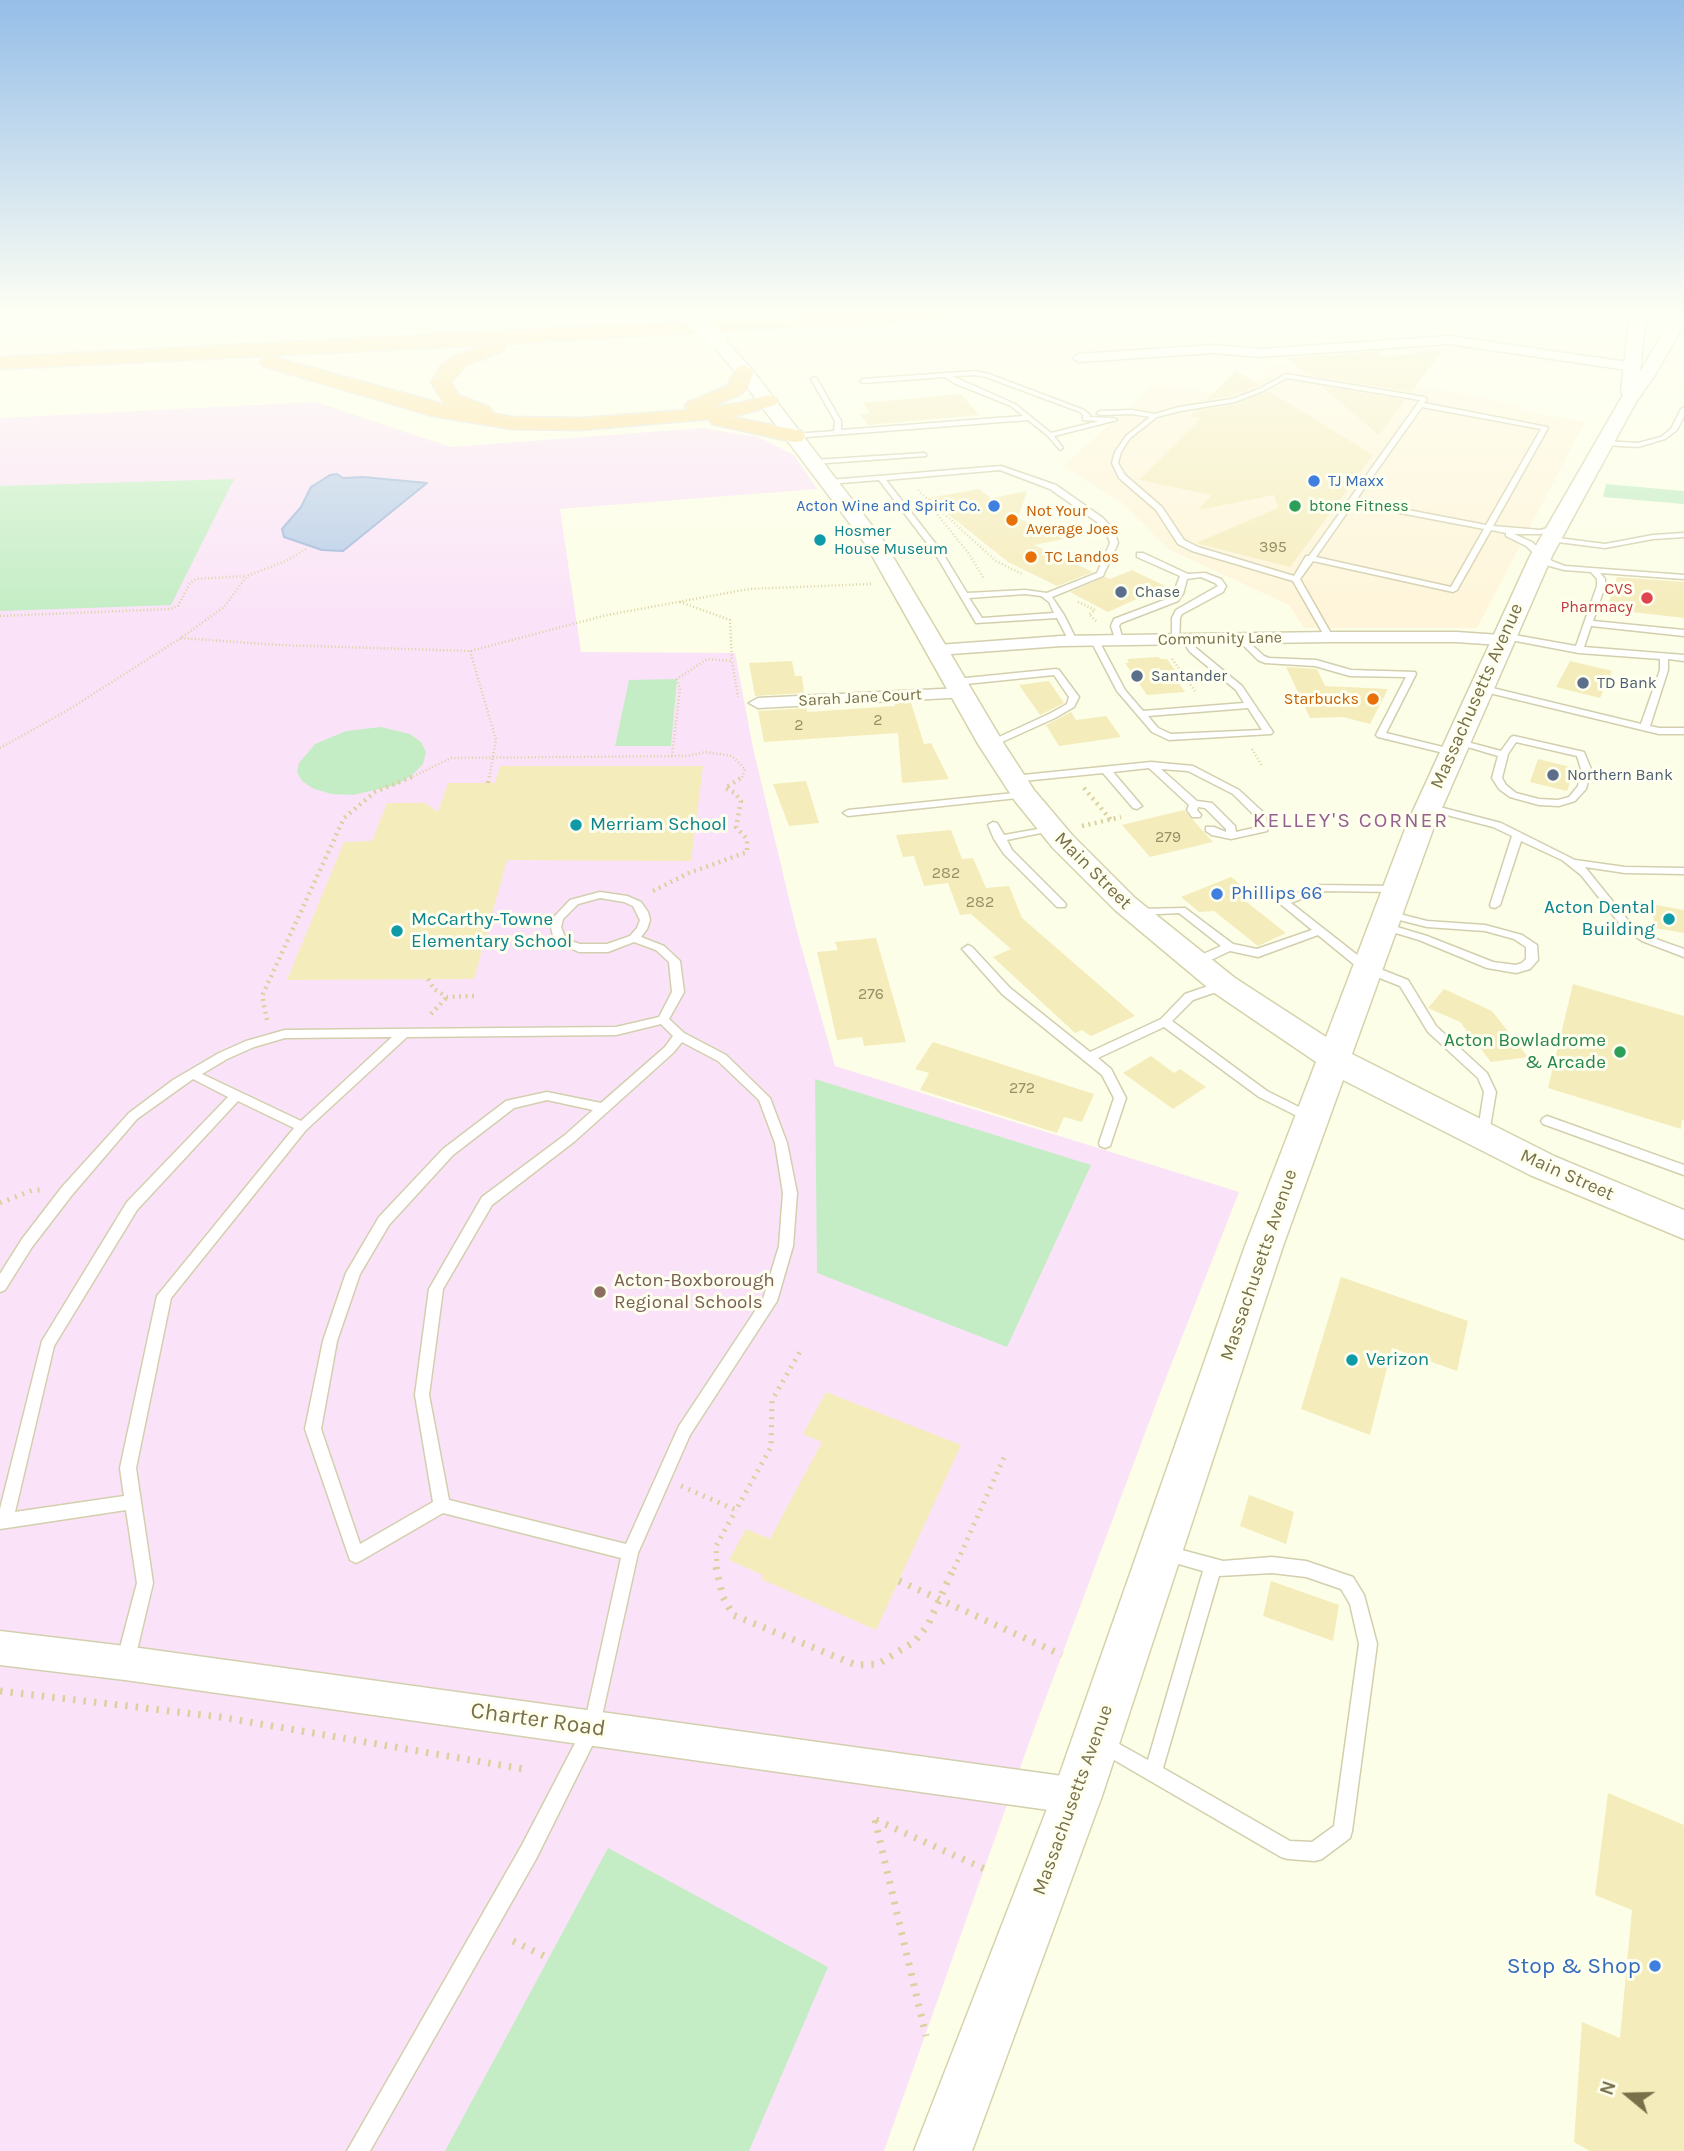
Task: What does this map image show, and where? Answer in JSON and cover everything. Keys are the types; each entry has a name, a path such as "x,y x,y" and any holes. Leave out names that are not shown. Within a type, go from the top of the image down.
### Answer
{"highway":[{"path":"442,412 492,421 581,424 716,412"},
{"path":"494,412 524,416 600,417 644,412"},
{"path":"662,419 715,420 794,436"}],"main road":[{"name":"Main Street","path":"776,412 883,554 1018,787 1051,828 1134,912 1194,963 1333,1060 1543,1166 1684,1225"},
{"name":"Massachusetts Avenue","path":"943,2151 1077,1796 1264,1246 1428,807 1502,638 1549,541 1621,412"}],"street":[{"name":"Community Lane","path":"938,650 1073,641 1098,633 1119,640 1177,645 1241,638 1502,638"},
{"name":"Sarah Jane Court","path":"758,703 959,687"},
{"name":"Charter Road","path":"0,1648 125,1663 1077,1796"}],"lane":[{"path":"833,412 838,421 837,432"},
{"path":"1022,412 1041,425 1060,448"},
{"path":"1082,412 1119,412"},
{"path":"1130,412 1155,416"},
{"path":"1167,412 1155,416 1128,437 1119,448 1115,463 1122,476 1158,509 1185,545 1296,579 1329,637"},
{"path":"1296,579 1417,412"},
{"path":"1310,558 1453,590 1545,428 1461,412"},
{"path":"1604,443 1638,445 1659,440 1674,430 1682,412"},
{"path":"1050,435 1114,420 1085,419 1086,414"},
{"path":"794,436 1028,418"},
{"path":"814,462 924,455"},
{"path":"829,482 1001,468 1057,489 1107,527 1114,543 1102,571 1047,596 1026,592 964,596"},
{"path":"881,478 939,554 979,621 1059,615"},
{"path":"1351,501 1488,528 1534,532 1549,541 1560,567 1684,577"},
{"path":"1488,528 1525,541 1605,546 1657,536 1684,535"},
{"path":"1098,633 1121,691 1155,730 1169,737 1268,732 1239,688 1193,650 1177,645 1176,623 1179,612 1222,588 1221,583 1211,577 1186,576 1140,555"},
{"path":"1579,650 1601,586 1601,579 1593,570"},
{"path":"1122,618 1175,599 1181,587 1181,580 1186,576"},
{"path":"1166,594 1181,587"},
{"path":"1047,596 1073,641"},
{"path":"1119,640 1115,624 1153,599"},
{"path":"1588,622 1684,633"},
{"path":"1241,638 1261,658 1268,661 1316,663 1350,673 1412,674 1381,735 1503,754"},
{"path":"1502,638 1579,650 1684,658"},
{"path":"1645,727 1664,670 1664,656"},
{"path":"959,687 1056,672 1074,697 1072,705 991,744"},
{"path":"1480,688 1667,732 1684,731"},
{"path":"1141,714 1250,705"},
{"path":"1514,739 1581,754 1586,769 1583,787 1572,799 1559,803 1539,802 1513,795 1502,788 1497,778 1503,754 1514,739"},
{"path":"848,813 1018,787 1070,772 1151,765 1190,768 1230,788 1261,816 1263,829 1231,836 1210,829"},
{"path":"1151,765 1194,804 1208,805 1231,828 1231,836"},
{"path":"1105,769 1137,806"},
{"path":"1194,804 1192,810 1196,815"},
{"path":"1428,807 1488,822 1575,863 1625,870 1684,871"},
{"path":"993,825 999,839 1061,905"},
{"path":"999,839 1051,828"},
{"path":"1495,905 1518,835"},
{"path":"1575,863 1627,926 1646,939 1684,953"},
{"path":"1388,910 1416,935 1491,965 1516,970 1526,966 1532,960 1531,945 1518,937 1485,928 1427,924 1388,910 1319,888 1283,902 1366,968 1404,983 1432,1028 1487,1081 1490,1097 1483,1137"},
{"path":"0,1286 27,1243 67,1191 133,1116 192,1074 250,1044 285,1034 616,1031 663,1020 678,992 674,961 660,948 634,938 608,948 579,948 559,936 556,927 564,910 586,898 607,895 627,899 637,904 643,912 645,920 642,929 634,938"},
{"path":"1134,912 1181,910 1229,947 1258,953 1320,931"},
{"path":"1194,963 1229,947"},
{"path":"968,949 1006,991 1107,1072 1120,1098 1105,1143"},
{"path":"1088,1058 1165,1022 1189,997 1224,985"},
{"path":"358,2151 530,1852 592,1728 629,1553 684,1431 770,1301 786,1246 790,1193 781,1143 764,1098 722,1058 680,1036 663,1020"},
{"path":"1165,1022 1263,1094 1311,1118"},
{"path":"125,1663 145,1583 128,1468 164,1296 302,1127 405,1032"},
{"path":"442,1505 422,1395 436,1289 487,1201 570,1138 680,1036"},
{"path":"192,1074 302,1127"},
{"path":"133,1502 2,1522 47,1345 132,1206 237,1095"},
{"path":"603,1108 547,1096 510,1104 439,1161 384,1221 353,1273 330,1342 313,1429 356,1555 442,1505 629,1553"},
{"path":"1547,1121 1684,1170"},
{"path":"1096,1740 1288,1850 1315,1852 1343,1831 1368,1643 1358,1601 1346,1583 1306,1569 1272,1565 1223,1570 1160,1552"},
{"path":"1153,1773 1213,1567"}],"path":[{"path":"927,485 915,486 985,581"},
{"path":"925,499 996,561 1028,577 1018,578"},
{"path":"964,550 980,547"},
{"path":"0,616 170,609 177,606 190,583 196,579 247,576 286,561 308,548"},
{"path":"0,748 68,710 181,638 224,607 247,576"},
{"path":"181,638 279,645 470,651 607,615 749,589 875,584"},
{"path":"1073,600 1095,611 1089,614 1098,633"},
{"path":"678,601 730,620 732,661 738,698 758,703"},
{"path":"1177,645 1195,691 1207,690"},
{"path":"470,651 496,740 488,783"},
{"path":"673,756 680,689 677,679 707,659 732,661"},
{"path":"268,1025 261,996 344,818 375,792 396,785 450,758 673,756 706,752 732,756 745,769 744,777 725,788 735,793 741,802 736,827 747,839 747,852 689,873 653,891"},
{"path":"1070,772 1111,820"},
{"path":"428,979 434,989 447,997 474,996"},
{"path":"428,1018 447,997"},
{"path":"0,1203 33,1189 46,1190"},
{"path":"801,1350 772,1400 771,1447 716,1546 723,1597 733,1615 856,1665 878,1664 914,1642 928,1625 1006,1453"},
{"path":"677,1485 736,1510"},
{"path":"899,1581 1062,1654"},
{"path":"0,1691 220,1717 529,1770"},
{"path":"926,2036 875,1820 987,1870"},
{"path":"513,1941 548,1958"}],"shaded area":[{"name":"Acton-Boxborough Regional Schools","path":"111,412 347,412 451,447 702,428 758,437 794,455 817,489 560,509 581,652 735,653 753,748 796,928 835,1066 1239,1192 1160,1393 1030,1740 884,2151 0,2151 0,418"},
{"path":"1123,412 1532,412 1585,422 1477,628 1304,628 1289,605 1168,549 1121,502 1063,466"}],"green space":[{"path":"234,479 171,605 0,611 0,486"},
{"path":"1606,484 1684,491 1684,504 1603,497"},
{"path":"677,679 671,746 615,746 629,680"},
{"path":"381,727 410,734 421,742 426,752 423,764 412,775 396,785 353,795 332,794 314,789 302,781 297,772 299,763 315,744 346,731"},
{"path":"815,1079 1091,1165 1007,1347 817,1273"},
{"path":"608,1848 828,1967 749,2151 445,2151"}],"water":[{"path":"337,474 343,478 363,477 427,483 343,551 322,550 284,537 282,529 301,507 311,487 330,475"}],"building":[{"path":"977,412 979,415 868,425 860,414"},
{"path":"1194,412 1304,412 1373,455 1290,567 1196,543 1278,508 1274,495 1198,510 1212,495 1139,480 1201,418 1190,416"},
{"path":"1352,412 1396,412 1379,435"},
{"path":"979,489 991,498 1027,491 1018,518 1064,539 1034,545 1093,572 1057,586 1008,562 928,498"},
{"name":"Chase","path":"1132,570 1165,586 1108,612 1070,592 1105,577 1110,579"},
{"name":"CVS Pharmacy","path":"1617,577 1684,582 1684,618 1607,609"},
{"path":"1127,659 1167,659 1183,681 1178,682 1185,692 1147,695 1125,663 1129,663"},
{"path":"792,661 795,676 802,676 804,693 755,696 749,663"},
{"name":"TD Bank","path":"1570,661 1612,671 1600,698 1556,687"},
{"path":"1286,667 1317,669 1325,686 1388,689 1370,724 1343,717 1310,718"},
{"path":"1049,681 1064,703 1040,715 1019,685"},
{"path":"895,703 911,703 924,744 931,743 949,779 902,783 898,733 764,742 758,711 807,708 807,712 895,706"},
{"path":"1071,712 1076,720 1106,716 1121,737 1059,746 1046,725"},
{"name":"Northern Bank","path":"1538,759 1575,768 1567,791 1530,782"},
{"path":"500,766 703,766 691,861 507,860 474,979 287,980 344,842 372,841 387,803 425,803 438,812 448,783 495,783"},
{"path":"806,781 819,823 789,826 773,784"},
{"path":"1184,810 1213,842 1150,857 1122,825"},
{"path":"951,830 962,859 973,858 986,888 1009,886 1022,918 1135,1016 1091,1036 1082,1030 1075,1033 993,957 1011,949 971,914 960,915 948,883 924,886 914,856 903,857 896,835"},
{"path":"1231,877 1250,892 1244,900 1286,933 1258,946 1214,911 1199,912 1181,897"},
{"name":"Acton Dental Building","path":"1651,904 1684,910 1684,933 1655,928"},
{"path":"876,938 906,1042 864,1046 862,1037 837,1040 817,952 838,950 835,942"},
{"name":"Acton Bowladrome & Arcade","path":"1573,984 1684,1016 1684,1121 1682,1120 1681,1129 1548,1088"},
{"path":"1444,989 1492,1011 1528,1057 1491,1062 1460,1022 1428,1008"},
{"path":"933,1042 1094,1094 1082,1122 1064,1117 1057,1133 920,1090 929,1073 915,1069"},
{"path":"1151,1056 1174,1073 1180,1069 1206,1087 1173,1109 1123,1073"},
{"name":"Verizon","path":"1341,1277 1468,1321 1457,1371 1392,1348 1370,1435 1301,1409"},
{"path":"826,1392 961,1445 876,1630 761,1579 763,1575 729,1560 746,1529 770,1539 822,1442 803,1434"},
{"path":"1249,1495 1294,1512 1286,1544 1240,1526"},
{"path":"1271,1581 1339,1605 1333,1641 1263,1616"},
{"name":"Stop & Shop","path":"1608,1793 1684,1825 1684,2151 1590,2151 1574,2142 1582,2022 1620,2038 1632,1910 1595,1895"}],"place":[{"name":"TJ Maxx","path":"1314,481"},
{"name":"Acton Wine and Spirit Co.","path":"994,506"},
{"name":"btone Fitness","path":"1295,506"},
{"name":"Not Your Average Joes","path":"1012,520"},
{"name":"Hosmer House Museum","path":"820,540"},
{"name":"TC Landos","path":"1031,557"},
{"name":"Chase","path":"1121,592"},
{"name":"CVS Pharmacy","path":"1647,598"},
{"name":"Santander","path":"1137,676"},
{"name":"TD Bank","path":"1583,683"},
{"name":"Starbucks","path":"1373,699"},
{"name":"Northern Bank","path":"1553,775"},
{"name":"Merriam School","path":"576,825"},
{"name":"Phillips 66","path":"1217,894"},
{"name":"Acton Dental Building","path":"1669,919"},
{"name":"McCarthy-Towne Elementary School","path":"397,931"},
{"name":"Acton Bowladrome & Arcade","path":"1620,1052"},
{"name":"Acton-Boxborough Regional Schools","path":"600,1292"},
{"name":"Verizon","path":"1352,1360"},
{"name":"Stop & Shop","path":"1655,1966"}],"district":[{"name":"KELLEY'S CORNER","path":"1351,821"}]}
